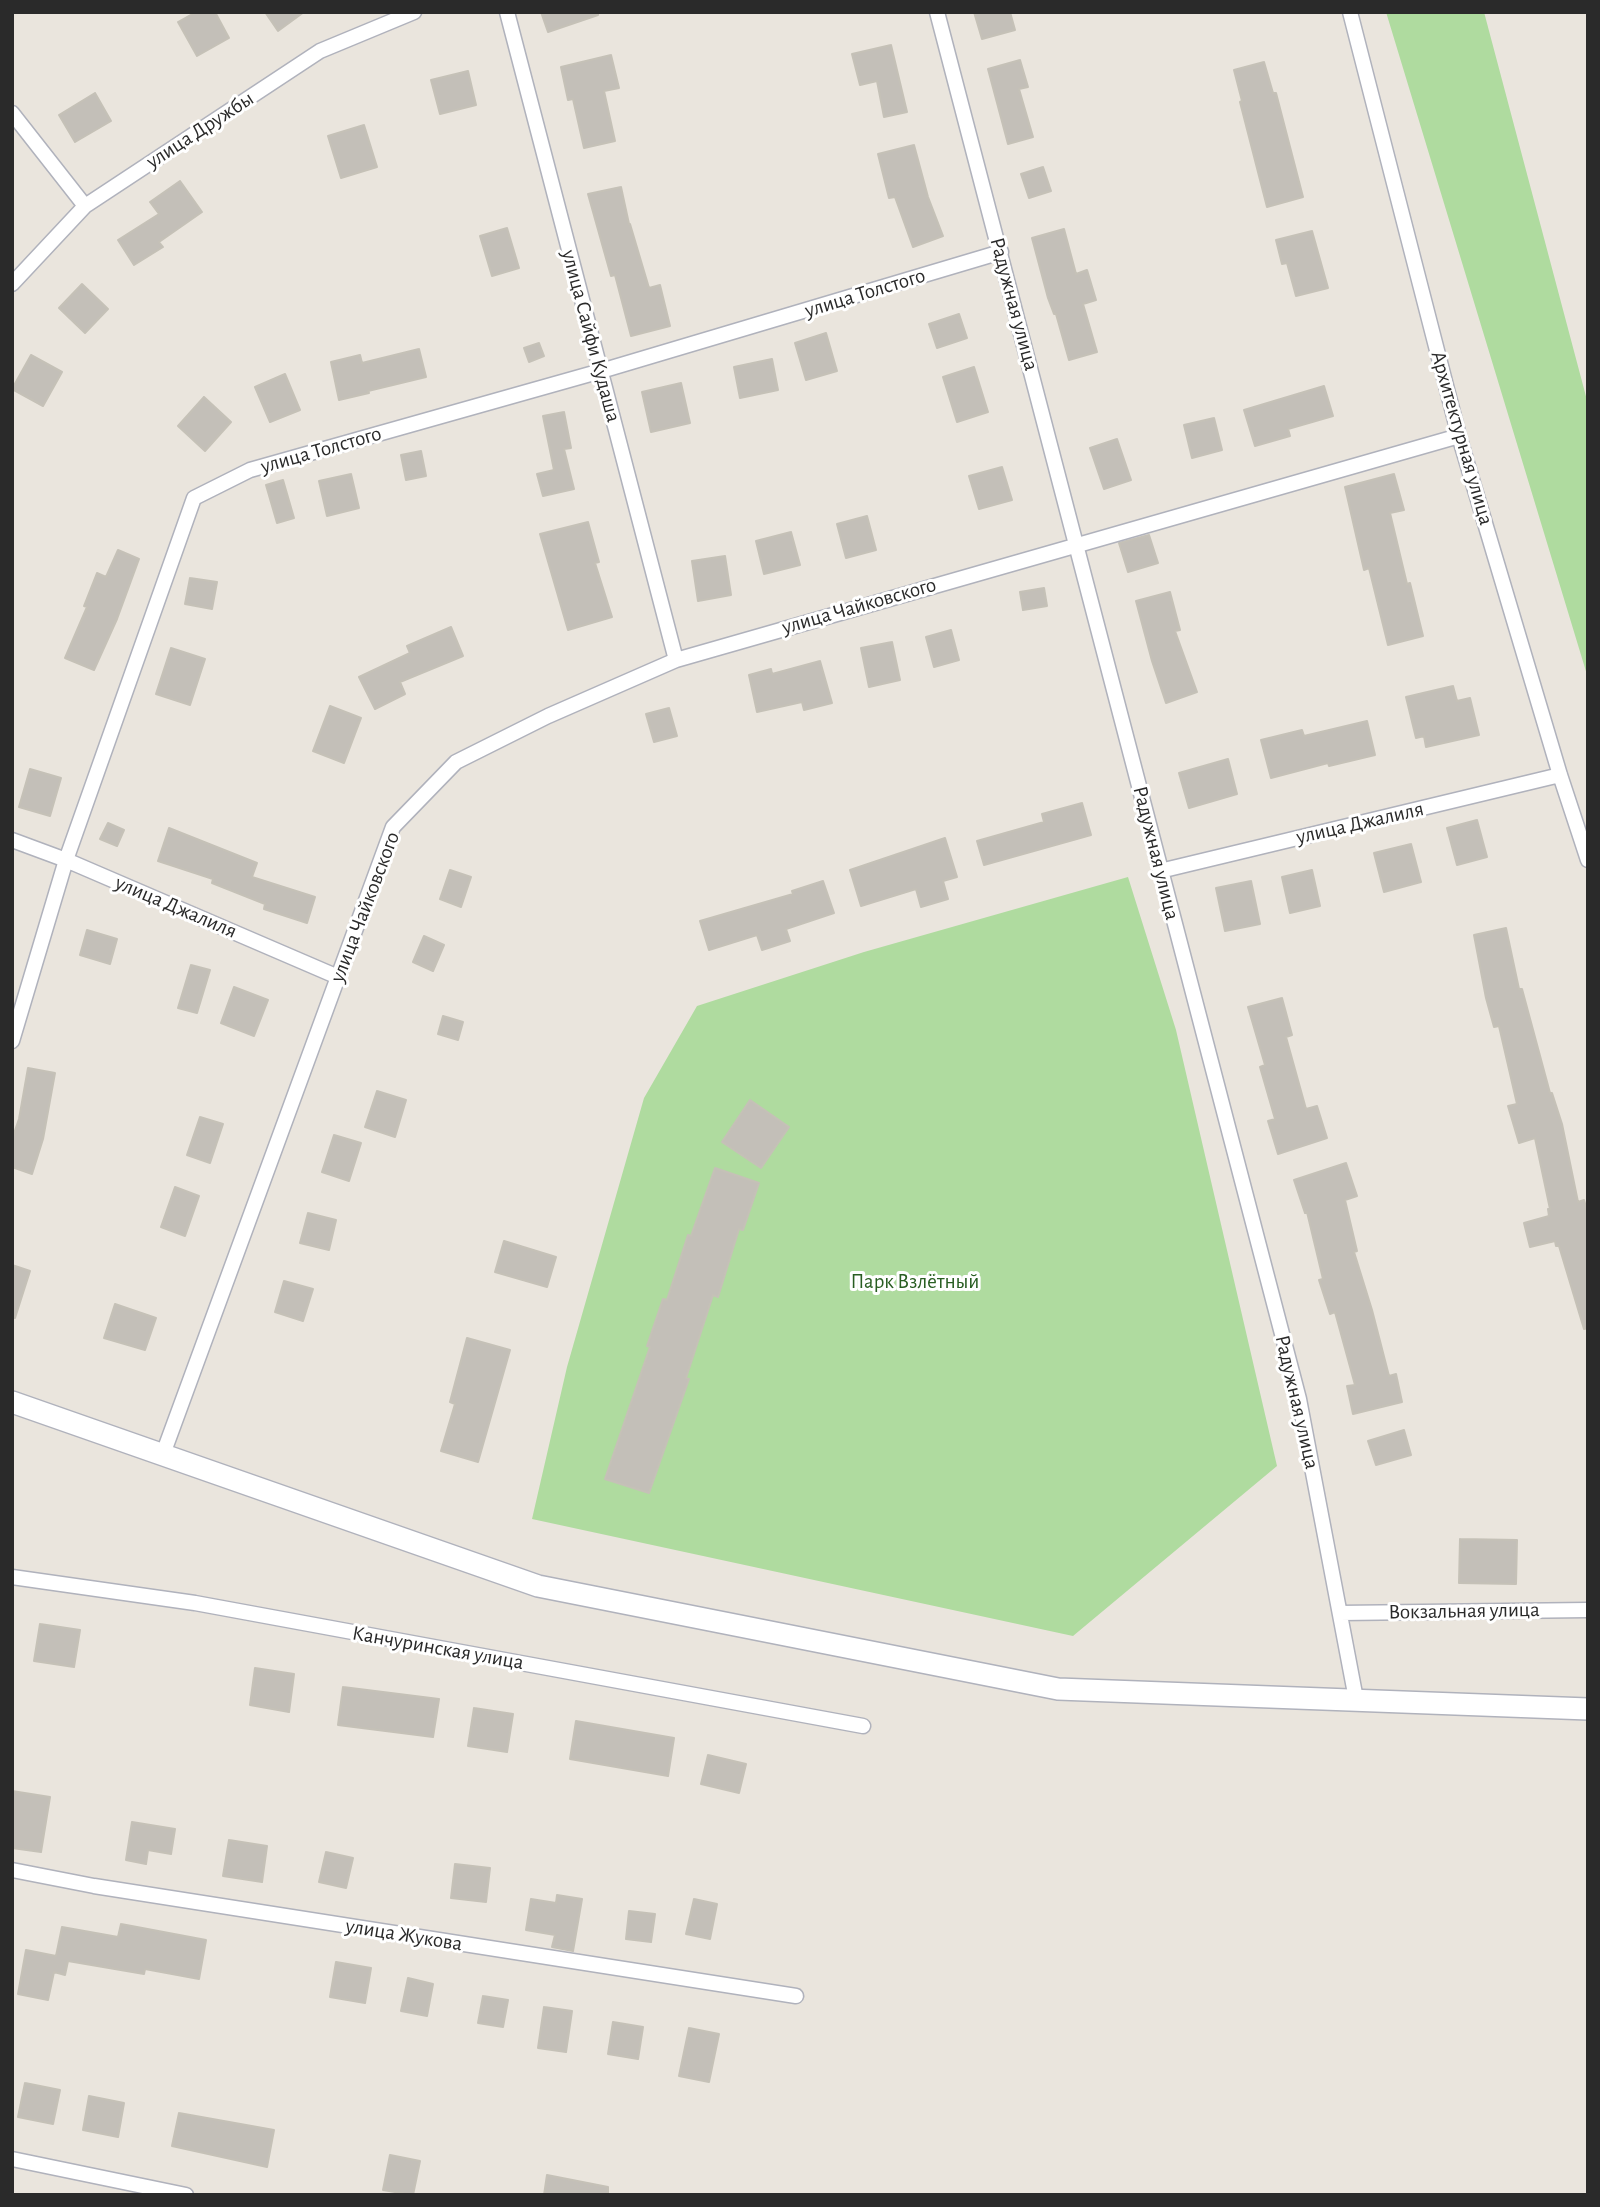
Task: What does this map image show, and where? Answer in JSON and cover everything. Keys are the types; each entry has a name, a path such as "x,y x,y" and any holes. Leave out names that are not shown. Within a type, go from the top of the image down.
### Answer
{"main road":[{"path":"12,1402 538,1586 1058,1689 1588,1709"}],"street":[{"name":"улица Дружбы","path":"12,284 85,206 320,51 414,12"},
{"name":"улица Сайфи Кудаша","path":"507,12 676,660"},
{"name":"Радужная улица","path":"937,12 1299,1399 1356,1699"},
{"name":"Архитектурная улица","path":"1350,12 1459,436 1588,860"},
{"path":"12,113 85,206"},
{"name":"улица Толстого","path":"12,1041 66,860 194,498 250,470 601,372 1001,252"},
{"name":"улица Чайковского","path":"163,1454 393,827 456,762 548,716 676,660 1459,436"},
{"name":"улица Джалиля","path":"1160,871 1560,775"},
{"name":"улица Джалиля","path":"12,840 66,860 338,977"},
{"name":"Канчуринская улица","path":"12,1577 195,1603 863,1726"},
{"name":"Вокзальная улица","path":"1340,1613 1588,1610"},
{"name":"улица Жукова","path":"12,1870 94,1886 796,1996"},
{"path":"12,2159 186,2195"}],"green space":[{"path":"1386,12 1484,12 1588,404 1588,678"},
{"name":"Парк Взлётный","path":"1128,877 1176,1030 1277,1466 1073,1636 532,1519 567,1367 644,1098 697,1006 864,952"}],"building":[{"path":"196,12 215,12 229,38 197,56 178,22"},
{"path":"265,12 304,12 278,31"},
{"path":"541,12 598,12 598,15 548,32"},
{"path":"974,12 1010,12 1015,30 982,39"},
{"path":"891,45 907,112 884,117 877,81 860,85 852,54"},
{"path":"611,55 619,88 604,91 615,141 584,148 573,99 568,100 561,67"},
{"path":"1020,60 1028,87 1019,89 1033,137 1008,144 988,69"},
{"path":"1264,62 1273,93 1276,93 1303,197 1267,207 1234,70"},
{"path":"468,71 476,105 440,114 431,80"},
{"path":"95,93 111,121 75,142 59,115"},
{"path":"364,125 377,167 341,178 328,136"},
{"path":"914,145 928,197 943,236 913,247 895,197 889,198 878,154"},
{"path":"1043,167 1051,191 1029,198 1021,174"},
{"path":"180,181 202,212 159,242 163,247 134,265 118,240 159,214 150,202"},
{"path":"621,187 629,224 649,288 660,285 670,326 631,336 615,275 611,276 588,194"},
{"path":"507,228 519,268 492,276 480,236"},
{"path":"1064,229 1076,274 1087,270 1096,300 1083,304 1097,352 1069,360 1056,314 1048,298 1032,238"},
{"path":"1312,231 1328,288 1296,296 1287,263 1282,264 1276,240"},
{"path":"82,284 108,309 85,333 59,308"},
{"path":"959,314 967,338 937,348 929,324"},
{"path":"826,333 837,371 806,380 795,343"},
{"path":"539,343 544,356 529,362 524,348"},
{"path":"419,349 426,377 339,400 331,362 360,355 362,363"},
{"path":"31,355 62,372 43,406 12,389"},
{"path":"772,359 778,390 740,398 734,367"},
{"path":"974,367 988,412 957,422 943,377"},
{"path":"285,374 300,410 270,422 255,387"},
{"path":"681,383 690,423 651,432 642,392"},
{"path":"1324,386 1333,416 1288,429 1290,436 1255,446 1244,410"},
{"path":"204,397 231,422 205,451 178,426"},
{"path":"564,412 571,448 564,449 574,489 543,496 537,474 554,470 543,416"},
{"path":"1214,418 1222,450 1192,458 1184,425"},
{"path":"1117,439 1131,480 1104,489 1090,448"},
{"path":"421,451 426,476 406,480 401,455"},
{"path":"1002,467 1012,500 979,509 969,476"},
{"path":"351,474 359,508 327,516 319,481"},
{"path":"1394,474 1404,510 1390,513 1423,636 1388,645 1369,568 1364,570 1345,487"},
{"path":"283,480 294,518 277,523 266,485"},
{"path":"867,516 876,550 846,558 837,524"},
{"path":"588,522 599,562 595,563 612,617 568,630 540,534"},
{"path":"791,532 800,565 764,574 756,541"},
{"path":"1149,535 1158,563 1128,572 1119,543"},
{"path":"118,550 139,559 117,619 94,670 65,658 87,607 84,606 97,573 106,577"},
{"path":"725,556 731,595 698,601 692,561"},
{"path":"190,578 217,582 212,609 185,604"},
{"path":"1044,588 1047,606 1023,610 1020,592"},
{"path":"1170,592 1180,630 1175,631 1197,692 1166,703 1136,601"},
{"path":"451,627 463,656 400,682 405,694 375,709 359,677 410,653 407,646"},
{"path":"951,630 959,660 934,667 926,637"},
{"path":"892,642 900,680 869,687 861,648"},
{"path":"171,648 205,659 190,705 156,694"},
{"path":"820,661 832,703 804,710 802,702 757,712 749,675 771,669 772,674"},
{"path":"1453,686 1457,701 1470,698 1479,735 1426,747 1424,736 1416,738 1406,697"},
{"path":"330,706 361,718 344,763 313,751"},
{"path":"669,708 677,736 654,742 646,714"},
{"path":"1367,721 1375,755 1329,766 1328,763 1271,778 1261,740 1302,730 1304,736"},
{"path":"1228,759 1237,794 1189,808 1179,773"},
{"path":"30,769 61,778 50,816 19,807"},
{"path":"1082,803 1091,835 984,865 977,841 1044,822 1042,814"},
{"path":"1477,820 1487,857 1457,865 1447,828"},
{"path":"108,823 124,830 117,846 100,839"},
{"path":"169,828 257,863 252,877 315,897 307,923 264,909 265,904 212,883 213,879 158,861"},
{"path":"945,838 957,877 943,881 948,899 921,907 916,889 861,906 850,870"},
{"path":"1411,844 1421,882 1384,892 1374,853"},
{"path":"450,870 471,877 461,907 440,899"},
{"path":"1312,870 1320,906 1290,913 1282,877"},
{"path":"823,881 834,913 786,929 790,941 762,950 757,935 709,950 700,921 793,894 792,891"},
{"path":"1251,881 1260,924 1225,931 1216,888"},
{"path":"1506,928 1519,989 1522,989 1550,1093 1562,1124 1578,1202 1584,1200 1588,1213 1588,1328 1584,1329 1559,1246 1556,1246 1555,1241 1530,1247 1524,1223 1549,1216 1550,1209 1535,1138 1519,1143 1508,1106 1517,1104 1499,1026 1494,1027 1486,998 1474,935"},
{"path":"87,930 117,939 110,964 80,955"},
{"path":"424,936 444,945 433,971 413,962"},
{"path":"191,965 210,970 197,1013 178,1008"},
{"path":"234,987 268,1000 254,1036 221,1023"},
{"path":"1282,998 1292,1035 1286,1037 1306,1109 1317,1106 1327,1138 1278,1154 1268,1121 1275,1119 1260,1067 1265,1065 1248,1007"},
{"path":"443,1016 463,1022 458,1040 438,1034"},
{"path":"28,1068 55,1073 43,1139 32,1174 12,1167 12,1139 19,1119"},
{"path":"377,1091 406,1100 395,1137 365,1127"},
{"path":"750,1100 789,1127 761,1168 722,1142"},
{"path":"200,1117 223,1124 210,1163 187,1155"},
{"path":"334,1135 361,1143 349,1181 322,1172"},
{"path":"1346,1163 1357,1196 1345,1200 1357,1251 1354,1252 1389,1376 1396,1374 1402,1402 1353,1414 1347,1386 1355,1385 1335,1312 1330,1314 1319,1280 1323,1279 1307,1212 1305,1213 1294,1180"},
{"path":"715,1168 759,1183 743,1230 739,1229 718,1297 713,1295 686,1378 689,1379 649,1493 605,1479 650,1347 647,1346 663,1299 667,1300 688,1235 691,1236"},
{"path":"175,1187 199,1196 185,1236 161,1227"},
{"path":"308,1213 336,1220 329,1250 300,1243"},
{"path":"504,1241 556,1257 547,1287 495,1272"},
{"path":"12,1265 30,1271 15,1318 12,1317"},
{"path":"284,1281 313,1289 303,1321 275,1312"},
{"path":"115,1304 156,1318 145,1350 104,1338"},
{"path":"467,1338 510,1350 478,1462 441,1451 455,1404 450,1402"},
{"path":"1404,1430 1411,1455 1376,1465 1368,1441"},
{"path":"1460,1539 1517,1540 1516,1584 1459,1583"},
{"path":"40,1624 80,1630 74,1667 34,1661"},
{"path":"255,1668 294,1674 289,1712 250,1705"},
{"path":"343,1687 439,1699 433,1737 338,1725"},
{"path":"474,1708 513,1714 507,1752 468,1746"},
{"path":"576,1721 674,1738 668,1776 570,1759"},
{"path":"708,1755 746,1764 739,1793 701,1784"},
{"path":"12,1791 50,1797 41,1852 12,1848"},
{"path":"132,1822 175,1829 171,1854 148,1850 146,1864 126,1860"},
{"path":"229,1840 267,1846 262,1882 223,1876"},
{"path":"326,1852 353,1858 346,1888 319,1882"},
{"path":"455,1864 490,1868 486,1902 451,1898"},
{"path":"557,1895 582,1899 573,1951 552,1947 555,1935 526,1930 531,1899 556,1903"},
{"path":"694,1899 717,1904 710,1939 686,1934"},
{"path":"629,1911 655,1914 651,1942 626,1939"},
{"path":"121,1924 206,1940 199,1979 145,1969 144,1974 68,1961 65,1975 54,1972 48,2000 18,1994 26,1950 56,1956 62,1927 118,1937"},
{"path":"336,1962 371,1968 365,2003 330,1997"},
{"path":"408,1978 433,1984 427,2016 401,2011"},
{"path":"483,1996 508,2000 503,2027 478,2023"},
{"path":"544,2007 572,2011 566,2052 538,2048"},
{"path":"613,2022 643,2027 638,2059 608,2054"},
{"path":"689,2028 719,2034 709,2082 679,2076"},
{"path":"25,2083 60,2090 53,2124 18,2117"},
{"path":"89,2096 124,2103 118,2137 83,2130"},
{"path":"179,2113 274,2130 267,2167 172,2146"},
{"path":"390,2155 420,2161 413,2195 383,2190"},
{"path":"547,2175 608,2187 608,2195 544,2195"}]}
